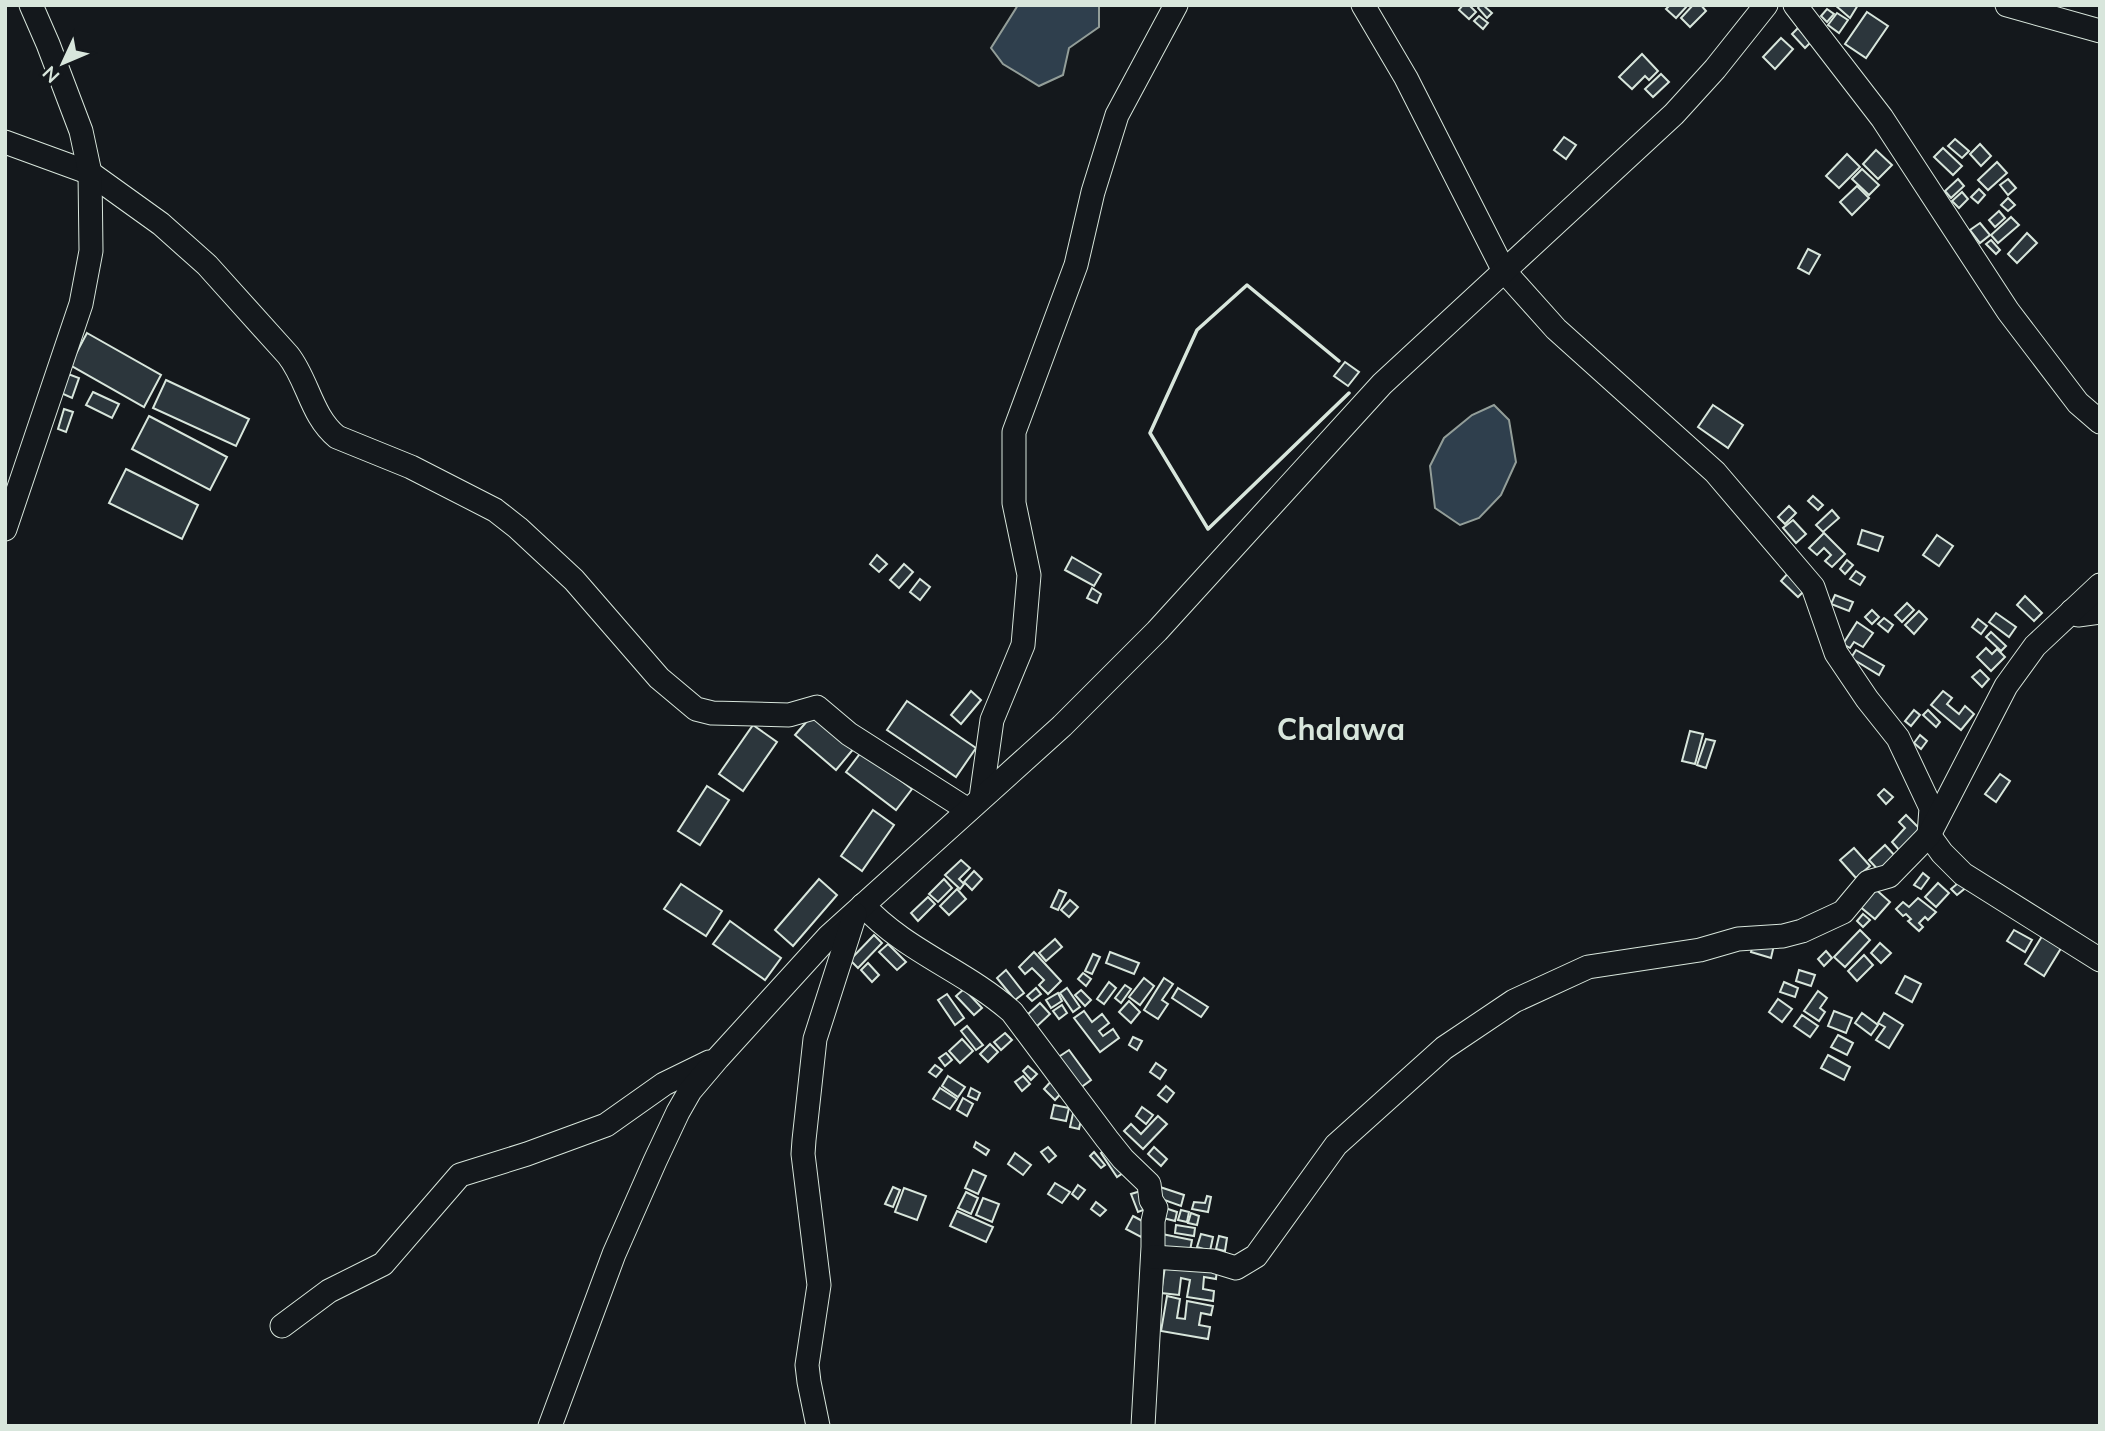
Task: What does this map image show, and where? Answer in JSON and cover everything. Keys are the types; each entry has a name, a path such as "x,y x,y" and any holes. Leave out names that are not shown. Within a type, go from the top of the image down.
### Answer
{"street":[{"path":"5,529 80,304 91,251 90,173 80,131 32,5"},
{"path":"975,804 992,720 1023,645 1028,575 1014,503 1014,432 1076,265 1093,192 1117,115 1175,5"},
{"path":"1363,5 1406,78 1504,271 1556,329 1715,472 1813,587 1836,653 1898,738 1931,808 1929,835 1942,853 1963,874 2100,960"},
{"path":"550,1426 614,1254 655,1161 690,1091 718,1058 829,936 1062,726 1157,631 1382,384 1674,114 1715,69 1766,5"},
{"path":"1795,5 1882,118 2008,311 2078,403 2100,422"},
{"path":"2007,5 2100,30"},
{"path":"5,142 90,173 161,223 207,265 297,367 327,429 337,437 411,467 495,510 574,580 659,678 696,709 712,713 789,715 817,707 849,734 975,804"},
{"path":"1153,1257 1213,1261 1236,1268 1256,1256 1336,1145 1444,1048 1514,1001 1588,967 1700,950 1738,939 1783,936 1802,931 1843,912 1868,882 1889,876 1929,835 2006,686 2035,646 2100,585"},
{"path":"2072,611 2078,615 2100,611"},
{"path":"860,908 899,938 997,999 1012,1012 1107,1139 1149,1184 1151,1200 1156,1208 1153,1221 1143,1426"},
{"path":"818,1426 807,1365 819,1285 803,1154 804,1140 815,1039 860,908"},
{"path":"282,1326 329,1291 383,1264 460,1175 606,1125 664,1084 718,1058"}],"water":[{"path":"1018,5 1099,5 1099,27 1069,48 1063,75 1039,86 1003,64 991,48"},
{"path":"1494,405 1509,420 1516,462 1501,495 1479,518 1460,525 1435,508 1430,466 1444,438 1472,415"}],"building":[{"path":"1463,5 1469,5 1476,12 1469,19 1459,10"},
{"path":"1480,5 1492,13 1487,18 1478,8"},
{"path":"1670,5 1688,5 1676,18 1666,9"},
{"path":"1693,5 1701,5 1706,11 1690,27 1681,18"},
{"path":"1835,5 1858,5 1850,18"},
{"path":"1827,9 1834,14 1827,22 1821,16"},
{"path":"1867,12 1888,26 1866,58 1845,44"},
{"path":"1837,13 1848,20 1839,33 1828,25"},
{"path":"1479,16 1488,23 1483,29 1474,21"},
{"path":"1798,28 1811,42 1805,48 1792,34"},
{"path":"1781,38 1793,49 1775,69 1763,57"},
{"path":"1642,54 1658,71 1649,80 1645,76 1632,89 1619,77"},
{"path":"1661,74 1669,82 1653,97 1645,89"},
{"path":"1564,137 1576,145 1566,159 1554,150"},
{"path":"1955,139 1969,151 1962,158 1948,146"},
{"path":"1980,144 1991,156 1981,166 1970,154"},
{"path":"1943,148 1962,166 1953,175 1934,157"},
{"path":"1876,150 1892,165 1878,179 1863,164"},
{"path":"1847,154 1860,167 1839,188 1826,176"},
{"path":"1997,162 2007,173 1988,190 1978,180"},
{"path":"1862,169 1879,185 1869,195 1852,179"},
{"path":"1958,179 1964,186 1951,198 1945,191"},
{"path":"2008,179 2016,188 2008,195 2000,185"},
{"path":"1857,186 1869,198 1852,215 1840,202"},
{"path":"1979,189 1985,195 1978,203 1971,197"},
{"path":"1962,192 1968,199 1959,208 1952,201"},
{"path":"2008,198 2015,205 2008,211 2001,205"},
{"path":"1999,211 2005,218 1995,227 1989,220"},
{"path":"2011,217 2019,225 1998,243 1991,235"},
{"path":"1980,223 1990,235 1980,243 1970,230"},
{"path":"2027,233 2037,243 2017,263 2008,254"},
{"path":"1991,240 2000,250 1996,254 1986,244"},
{"path":"1808,249 1820,255 1809,274 1798,268"},
{"path":"87,333 161,375 144,407 70,365"},
{"path":"1345,362 1359,372 1348,386 1334,376"},
{"path":"68,374 79,378 72,398 61,393"},
{"path":"166,380 249,419 236,446 153,408"},
{"path":"93,392 119,404 112,418 86,405"},
{"path":"1713,405 1743,425 1728,448 1698,427"},
{"path":"64,409 73,412 66,432 58,429"},
{"path":"149,416 227,457 210,490 132,449"},
{"path":"126,469 198,505 182,539 109,503"},
{"path":"1813,496 1823,505 1818,510 1808,501"},
{"path":"1789,506 1796,513 1785,524 1778,517"},
{"path":"1832,510 1839,518 1823,532 1816,525"},
{"path":"1793,520 1806,534 1796,543 1783,528"},
{"path":"1862,530 1883,537 1878,551 1858,544"},
{"path":"1824,533 1845,554 1832,567 1825,561 1831,555 1824,548 1817,555 1809,548"},
{"path":"1937,535 1953,546 1939,566 1923,555"},
{"path":"877,555 887,564 879,572 870,564"},
{"path":"1072,557 1101,574 1094,586 1065,570"},
{"path":"1847,560 1853,565 1845,574 1840,569"},
{"path":"904,564 913,572 899,588 890,580"},
{"path":"1790,571 1807,588 1798,597 1781,581"},
{"path":"1856,571 1865,577 1860,585 1850,579"},
{"path":"920,579 930,587 920,600 910,592"},
{"path":"1092,588 1101,594 1097,603 1087,598"},
{"path":"1835,595 1853,602 1849,611 1831,604"},
{"path":"2025,596 2042,613 2034,621 2017,605"},
{"path":"1907,603 1914,610 1902,622 1895,615"},
{"path":"1872,610 1879,617 1872,624 1865,617"},
{"path":"1919,611 1927,619 1914,634 1905,625"},
{"path":"1996,613 2016,627 2009,637 1989,622"},
{"path":"1884,618 1893,625 1888,632 1878,624"},
{"path":"1978,619 1987,626 1981,634 1972,627"},
{"path":"1857,622 1873,633 1863,647 1854,642 1850,648 1843,644"},
{"path":"1991,632 2006,646 2001,651 1986,637"},
{"path":"1986,648 1992,654 1997,649 2005,657 1991,671 1977,657"},
{"path":"1856,650 1884,666 1879,675 1851,658"},
{"path":"1980,670 1989,679 1982,687 1972,677"},
{"path":"971,691 981,700 961,724 951,715"},
{"path":"1943,691 1952,698 1947,704 1959,714 1965,706 1974,714 1961,730 1931,705"},
{"path":"907,701 976,748 956,777 887,730"},
{"path":"1914,710 1920,715 1911,726 1905,721"},
{"path":"1928,710 1940,722 1936,727 1923,715"},
{"path":"815,712 855,747 836,770 795,735"},
{"path":"753,725 777,742 743,791 719,774"},
{"path":"1690,731 1703,734 1695,764 1682,761"},
{"path":"1920,735 1927,741 1921,749 1914,743"},
{"path":"1706,739 1715,741 1706,768 1697,765"},
{"path":"862,751 912,789 896,810 846,772"},
{"path":"2000,774 2010,781 1996,802 1985,794"},
{"path":"707,786 729,800 700,845 678,831"},
{"path":"1884,789 1893,797 1886,804 1878,795"},
{"path":"873,810 894,825 862,871 841,856"},
{"path":"1906,815 1921,830 1900,851 1892,842 1905,828 1899,822"},
{"path":"1885,845 1897,858 1881,873 1869,860"},
{"path":"1854,848 1870,866 1856,878 1840,860"},
{"path":"961,860 970,868 959,879 964,884 960,889 945,875"},
{"path":"974,871 982,879 972,890 964,882"},
{"path":"1923,873 1929,878 1921,889 1914,885"},
{"path":"819,879 837,895 793,946 775,930"},
{"path":"944,879 952,888 938,902 929,894"},
{"path":"1963,879 1968,886 1957,895 1951,889"},
{"path":"1938,883 1949,893 1936,907 1925,897"},
{"path":"681,884 722,911 706,936 664,909"},
{"path":"1873,887 1890,902 1875,919 1858,905"},
{"path":"957,889 966,899 949,915 940,906"},
{"path":"1059,890 1066,893 1058,910 1051,907"},
{"path":"928,897 935,904 918,921 911,913"},
{"path":"1918,898 1936,912 1928,920 1925,917 1919,923 1923,927 1919,931 1908,921 1911,919 1906,914 1903,916 1896,909 1903,902 1909,907"},
{"path":"1070,900 1078,907 1069,917 1061,910"},
{"path":"1863,914 1870,920 1863,927 1857,921"},
{"path":"730,921 781,958 765,980 713,944"},
{"path":"1860,930 1870,940 1845,967 1834,957"},
{"path":"2014,930 2032,940 2025,952 2007,941"},
{"path":"2044,933 2063,945 2044,976 2025,964"},
{"path":"874,935 882,943 858,968 850,960"},
{"path":"1055,939 1062,947 1046,961 1039,953"},
{"path":"1754,940 1774,945 1771,958 1751,952"},
{"path":"1880,943 1891,953 1881,963 1871,953"},
{"path":"888,944 906,962 897,970 879,952"},
{"path":"1826,951 1832,958 1824,966 1818,959"},
{"path":"1034,952 1061,981 1048,994 1039,985 1044,980 1032,968 1025,974 1019,967"},
{"path":"1110,952 1139,963 1134,974 1106,963"},
{"path":"1093,954 1100,957 1092,974 1085,971"},
{"path":"1864,955 1873,965 1857,981 1848,971"},
{"path":"868,963 879,975 872,982 861,970"},
{"path":"1006,970 1024,993 1015,1000 997,978"},
{"path":"1799,970 1815,975 1811,986 1796,981"},
{"path":"1083,973 1091,979 1086,986 1078,979"},
{"path":"1905,976 1921,984 1912,1002 1896,993"},
{"path":"1144,978 1154,986 1140,1005 1129,997"},
{"path":"1164,978 1173,984 1162,1000 1168,1004 1158,1019 1144,1010"},
{"path":"1109,982 1116,988 1104,1004 1097,999"},
{"path":"1784,982 1798,988 1795,997 1780,992"},
{"path":"1125,985 1131,989 1121,1003 1115,998"},
{"path":"1036,988 1041,994 1032,1001 1027,996"},
{"path":"1067,988 1080,1007 1073,1012 1060,993"},
{"path":"1178,988 1208,1007 1201,1017 1172,998"},
{"path":"964,989 982,1008 974,1015 956,996"},
{"path":"1081,990 1091,1000 1085,1006 1075,995"},
{"path":"1818,991 1827,998 1820,1008 1825,1012 1819,1021 1804,1011"},
{"path":"1058,993 1062,1001 1051,1008 1046,1000"},
{"path":"947,994 964,1018 955,1025 938,1000"},
{"path":"1778,999 1792,1009 1782,1022 1769,1012"},
{"path":"1129,1001 1140,1012 1131,1023 1119,1012"},
{"path":"1040,1003 1050,1014 1036,1027 1026,1016"},
{"path":"1062,1005 1067,1013 1059,1019 1053,1011"},
{"path":"1084,1011 1092,1022 1102,1014 1109,1023 1099,1031 1103,1036 1113,1029 1119,1038 1100,1052 1074,1018"},
{"path":"1834,1011 1852,1018 1846,1033 1828,1026"},
{"path":"1862,1013 1878,1025 1871,1035 1855,1023"},
{"path":"1884,1013 1903,1025 1889,1048 1876,1040 1885,1027 1878,1023"},
{"path":"1802,1015 1818,1026 1810,1037 1794,1026"},
{"path":"967,1026 983,1045 976,1050 961,1031"},
{"path":"1005,1033 1012,1040 1001,1050 994,1042"},
{"path":"1838,1035 1853,1043 1847,1055 1831,1047"},
{"path":"1133,1037 1142,1041 1137,1050 1129,1045"},
{"path":"962,1039 973,1051 960,1063 949,1051"},
{"path":"990,1044 998,1052 988,1062 980,1054"},
{"path":"1069,1050 1091,1080 1076,1091 1054,1060"},
{"path":"946,1053 952,1060 945,1066 939,1058"},
{"path":"1828,1055 1850,1067 1844,1080 1821,1068"},
{"path":"1156,1063 1166,1070 1160,1079 1150,1072"},
{"path":"935,1065 942,1070 936,1077 929,1072"},
{"path":"1028,1066 1037,1074 1031,1080 1023,1071"},
{"path":"948,1076 965,1087 958,1097 942,1086"},
{"path":"1023,1076 1030,1084 1022,1091 1015,1082"},
{"path":"1054,1078 1065,1089 1055,1100 1044,1089"},
{"path":"1166,1086 1174,1093 1167,1102 1158,1095"},
{"path":"940,1088 957,1099 950,1109 933,1099"},
{"path":"971,1088 980,1093 977,1100 968,1096"},
{"path":"963,1098 973,1104 967,1116 957,1110"},
{"path":"1054,1105 1069,1108 1066,1121 1051,1118"},
{"path":"1142,1107 1153,1115 1146,1124 1136,1116"},
{"path":"1074,1109 1083,1111 1079,1129 1070,1127"},
{"path":"1158,1116 1167,1124 1143,1149 1124,1131 1131,1124 1141,1134"},
{"path":"976,1142 989,1150 986,1155 974,1147"},
{"path":"1048,1147 1056,1156 1049,1162 1041,1152"},
{"path":"1110,1147 1126,1171 1117,1177 1101,1153"},
{"path":"1154,1147 1167,1159 1161,1166 1148,1154"},
{"path":"1094,1152 1105,1165 1101,1168 1090,1156"},
{"path":"1015,1153 1031,1165 1023,1175 1008,1164"},
{"path":"973,1170 986,1176 978,1194 965,1188"},
{"path":"1055,1183 1070,1192 1062,1203 1048,1194"},
{"path":"1078,1185 1085,1190 1078,1199 1072,1194"},
{"path":"1157,1186 1184,1195 1181,1206 1153,1196"},
{"path":"893,1187 900,1190 893,1207 885,1204"},
{"path":"904,1188 926,1196 917,1220 895,1212"},
{"path":"1144,1190 1151,1207 1138,1212 1131,1194"},
{"path":"966,1192 978,1198 971,1214 958,1208"},
{"path":"1207,1196 1211,1197 1208,1212 1192,1209 1194,1202 1205,1203"},
{"path":"983,1198 999,1204 992,1222 976,1215"},
{"path":"1096,1202 1106,1210 1100,1216 1091,1209"},
{"path":"1162,1207 1177,1212 1175,1221 1159,1217"},
{"path":"1181,1210 1189,1212 1187,1222 1178,1220"},
{"path":"957,1211 993,1227 986,1242 950,1226"},
{"path":"1191,1213 1199,1216 1197,1225 1188,1223"},
{"path":"1133,1216 1148,1224 1141,1237 1126,1229"},
{"path":"1176,1225 1195,1228 1194,1236 1175,1233"},
{"path":"1162,1234 1192,1240 1189,1256 1159,1250"},
{"path":"1201,1234 1213,1237 1210,1251 1197,1247"},
{"path":"1219,1236 1227,1238 1225,1251 1216,1249"},
{"path":"1166,1260 1217,1268 1216,1279 1204,1277 1203,1289 1214,1291 1213,1301 1187,1297 1190,1280 1181,1278 1179,1295 1161,1293"},
{"path":"1167,1296 1180,1299 1177,1318 1185,1319 1187,1301 1213,1306 1211,1315 1201,1313 1199,1325 1210,1327 1208,1339 1161,1331"}],"wall":[{"path":"1339,361 1247,285 1197,330 1150,433 1208,529 1349,393"}],"district":[{"name":"Chalawa","path":"1341,730"}]}
